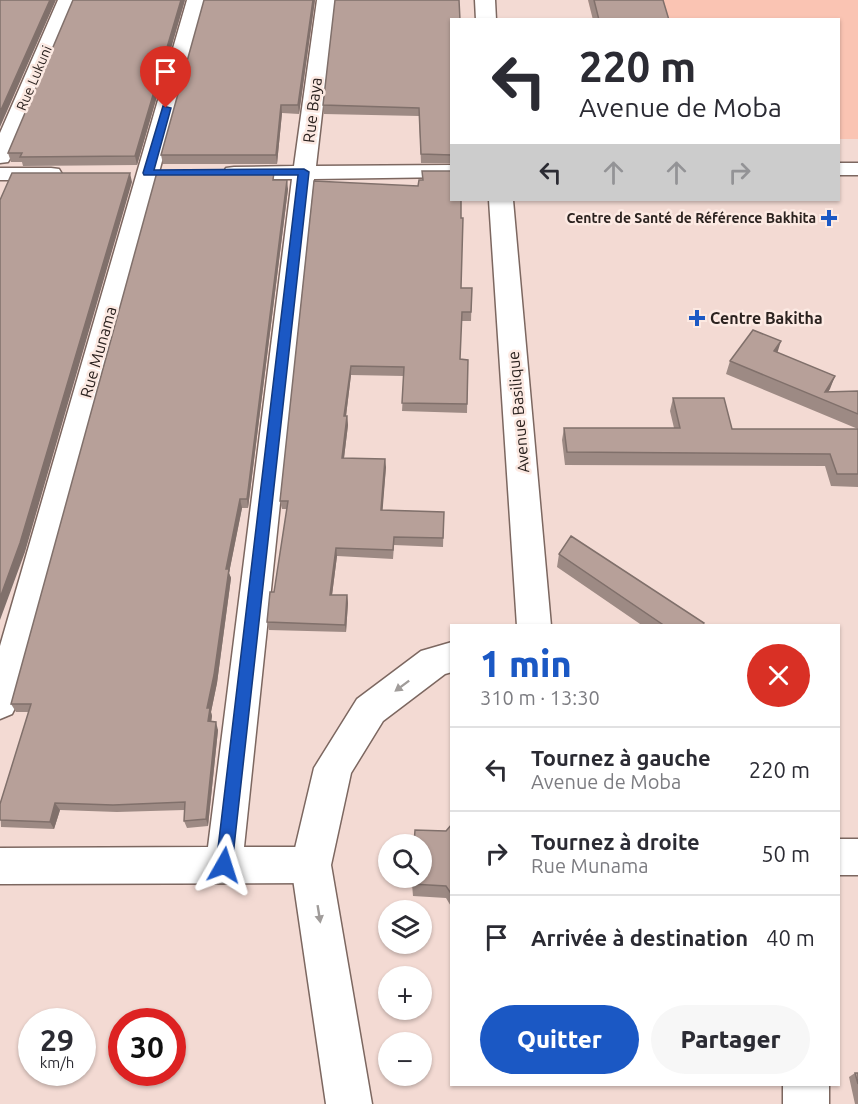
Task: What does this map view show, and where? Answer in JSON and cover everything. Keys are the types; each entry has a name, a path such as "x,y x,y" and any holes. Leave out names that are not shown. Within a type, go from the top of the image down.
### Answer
{"street":[{"name":"Rue Lukuni","path":"0,157 67,0"},
{"name":"Rue Munama","path":"0,704 196,0"},
{"name":"Rue Baya","path":"224,865 326,0"},
{"path":"485,0 486,18"},
{"path":"840,169 858,169"},
{"path":"208,173 450,171"},
{"path":"0,174 68,174"},
{"name":"Avenue Basilique","path":"501,201 534,624"},
{"path":"349,1104 311,865 333,768 370,710 434,662 450,658"},
{"path":"840,857 858,857"},
{"path":"0,866 311,865"},
{"path":"806,1086 806,1104"}],"shaded area":[{"path":"588,0 858,0 858,139 840,139 840,18 593,18"}],"building":[{"path":"0,0 50,0 0,112"},
{"path":"73,0 181,0 135,156 20,157 22,153 8,153"},
{"path":"204,0 313,0 298,105 281,105 276,155 161,155"},
{"path":"335,0 459,0 460,18 450,18 450,155 421,154 419,108 323,105"},
{"path":"594,0 663,0 668,18 598,18"},
{"path":"422,171 450,171 450,201 461,201 461,218 463,218 461,288 472,288 471,312 462,312 460,359 468,360 467,404 402,403 404,367 351,366 344,416 347,416 342,458 385,459 381,510 444,512 443,538 394,537 393,550 336,548 330,595 347,595 345,625 267,622 270,592 274,592 288,501 280,501 314,181 418,186 419,180 423,180"},
{"path":"157,172 274,172 273,180 287,180 247,499 240,499 226,569 229,569 207,708 210,708 208,721 216,722 206,819 184,821 185,802 113,805 55,803 50,822 0,820 0,804 31,704 11,704"},
{"path":"12,173 130,173 20,543 0,598 0,200"},
{"path":"753,330 781,341 774,351 835,376 825,392 858,391 858,414 730,361"},
{"path":"673,398 724,398 732,429 858,429 858,474 837,474 830,454 567,452 564,428 680,428"},
{"path":"571,536 704,623 662,624 559,554"},
{"path":"450,826 450,892 446,886 432,885 432,834 415,834 415,830 446,831"}],"place":[{"name":"Centre de Santé de Référence Bakhita","path":"829,218"},
{"name":"Centre Bakitha","path":"697,318"}],"route":[{"path":"166,108 148,173 304,172 224,865"}]}
